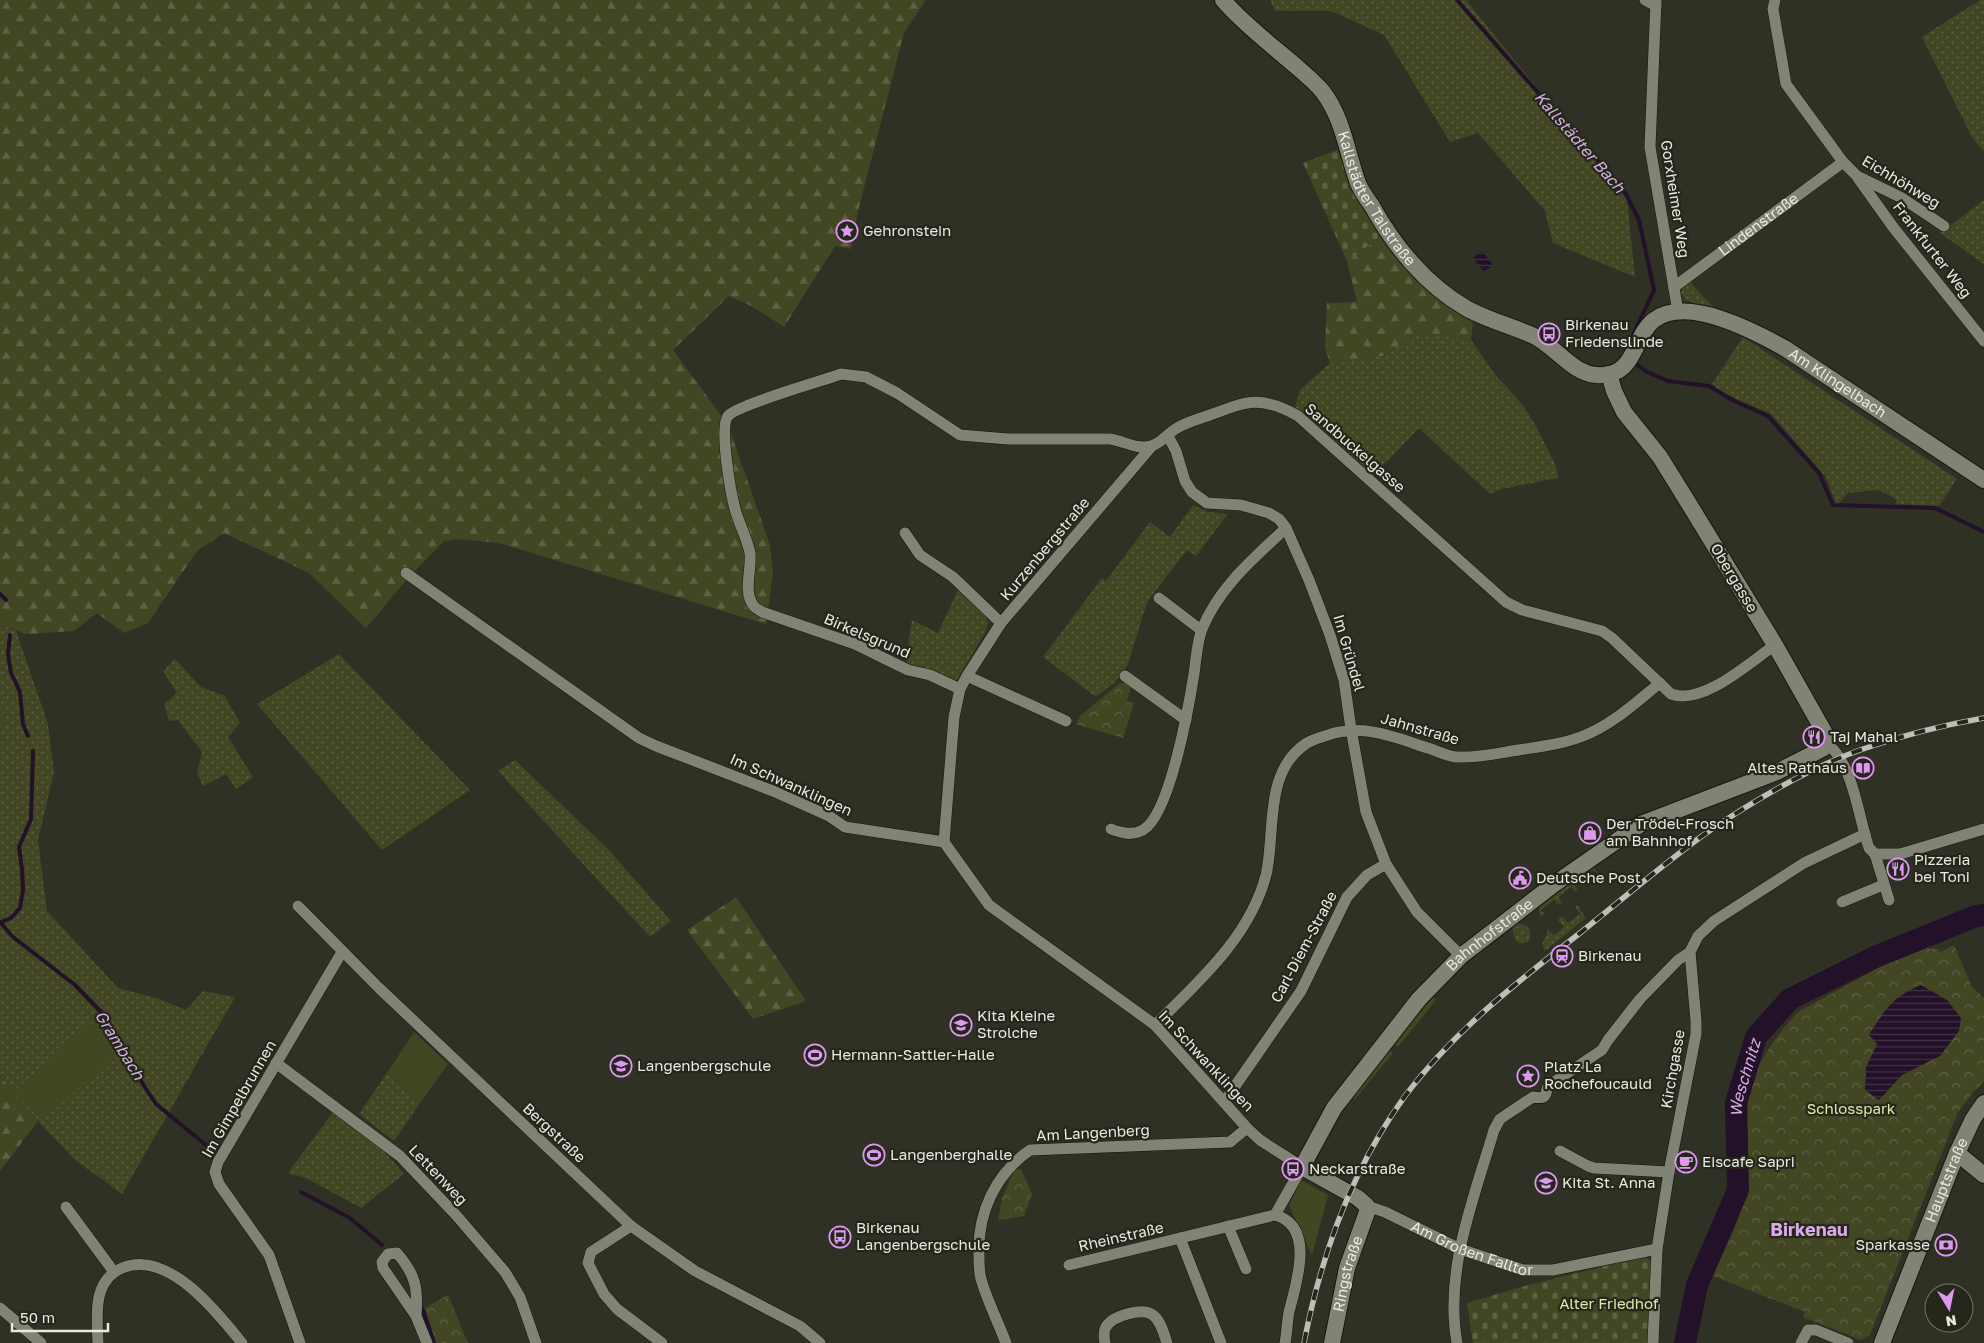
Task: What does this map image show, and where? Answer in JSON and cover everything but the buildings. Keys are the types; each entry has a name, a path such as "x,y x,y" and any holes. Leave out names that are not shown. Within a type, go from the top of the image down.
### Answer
{"main road":[{"name":"Kallstädter Talstraße","path":"1223,0 1324,92 1338,118 1359,184 1384,228 1431,282 1468,309 1536,337 1587,373 1594,375 1609,374"},
{"path":"1609,374 1630,359 1646,328 1655,319 1678,312"},
{"name":"Am Klingelbach","path":"1678,312 1696,313 1719,318 1763,336 1786,348 1984,480"},
{"name":"Obergasse","path":"1609,374 1614,391 1624,412 1660,457 1775,644 1827,737 1827,744"},
{"name":"Bahnhofstraße","path":"1302,1167 1331,1112 1419,999 1461,956 1553,885 1641,824 1777,772 1822,750 1827,744"},
{"name":"Hauptstraße","path":"1882,1343 1957,1153 1984,1103"},
{"path":"1957,1153 1984,1175"},
{"name":"Am Großen Falltor","path":"1302,1167 1358,1198 1367,1206"},
{"name":"Ringstraße","path":"1332,1343 1347,1268 1367,1212 1367,1206"}],"street":[{"path":"1645,0 1656,3"},
{"name":"Eichhöhweg","path":"1775,0 1773,9 1786,84 1844,162 1857,176 1902,198 1944,226"},
{"name":"Gorxheimer Weg","path":"1656,3 1650,147 1678,312"},
{"name":"Lindenstraße","path":"1674,288 1844,162"},
{"name":"Frankfurter Weg","path":"1857,176 1893,227 1984,341"},
{"name":"Birkelsgrund","path":"960,689 930,674 908,670 855,644 762,612 753,605 748,591 749,551 731,492 724,437 725,420 729,414 750,404 842,374 855,374 866,377 898,393 960,434 1008,439 1110,439 1139,447 1152,446"},
{"name":"Sandbuckelgasse","path":"1152,446 1177,428 1238,404 1256,402 1282,406 1298,416 1506,602 1522,610 1602,631 1612,638 1671,694 1703,692 1720,684 1775,644"},
{"name":"Im Gründel","path":"1168,436 1176,451 1185,481 1192,492 1207,503 1241,505 1269,513 1279,519 1286,528 1330,634 1344,680 1366,812 1386,864 1417,912 1461,956"},
{"name":"Kurzenbergstraße","path":"944,842 954,717 960,689 1001,622 1152,446"},
{"path":"1110,829 1125,835 1144,830 1155,817 1166,795 1186,720 1201,630 1236,573 1286,528"},
{"path":"905,533 920,555 953,577 1001,622"},
{"name":"Im Schwanklingen","path":"406,572 639,738 773,791 829,816 845,827 944,842 989,905 1155,1025 1247,1128 1260,1140 1302,1167"},
{"path":"1159,598 1201,630"},
{"path":"967,676 1066,721"},
{"path":"1125,676 1186,720"},
{"name":"Jahnstraße","path":"1155,1025 1208,972 1243,927 1262,888 1266,874 1274,797 1289,760 1308,742 1351,729 1377,732 1456,756 1494,754 1561,744 1584,736 1607,724 1660,683"},
{"name":"Obergasse","path":"1827,744 1833,748 1845,769 1853,790 1869,848 1875,854 1889,900"},
{"path":"1875,854 1900,854 1984,829"},
{"path":"1457,1343 1452,1319 1460,1248 1494,1130 1500,1119 1532,1097 1544,1098 1547,1095 1548,1086 1602,1050 1640,999 1678,960 1690,952 1698,936 1714,921 1813,859 1865,834"},
{"name":"Carl-Diem-Straße","path":"1224,1102 1301,991 1347,897 1367,875 1386,864"},
{"path":"1842,902 1883,885"},
{"name":"Bergstraße","path":"298,906 342,952 631,1226 695,1271 800,1326 820,1343"},
{"name":"Im Gimpelbrunnen","path":"300,1343 269,1254 219,1184 214,1172 218,1162 342,952"},
{"name":"Kirchgasse","path":"1653,1343 1657,1249 1669,1172 1696,1034 1690,952"},
{"name":"Lettenweg","path":"276,1063 400,1156 430,1187 504,1272 520,1297 536,1343"},
{"name":"Am Langenberg","path":"1006,1343 980,1277 978,1241 988,1198 1007,1169 1019,1158 1030,1150 1230,1142 1247,1128"},
{"path":"1560,1151 1594,1168 1669,1172"},
{"path":"1285,1343 1289,1315 1301,1263 1301,1253 1292,1227 1285,1219 1275,1215 1302,1167"},
{"name":"Am Großen Falltor","path":"1367,1206 1385,1212 1460,1248 1513,1268 1533,1271 1553,1270 1657,1249"},
{"path":"66,1207 114,1272"},
{"name":"Rheinstraße","path":"1068,1265 1275,1215"},
{"path":"631,1226 591,1252 588,1263 604,1294 617,1309 662,1343"},
{"path":"1228,1226 1246,1269"},
{"name":"Rheinstraße","path":"1180,1238 1221,1343"},
{"path":"416,1316 417,1293 415,1280 408,1266 397,1253 388,1254 382,1262 383,1268 416,1316 427,1343"},
{"path":"98,1343 98,1298 103,1284 114,1272 140,1264 170,1273 191,1288 222,1319 242,1343"},
{"path":"0,1308 41,1343"},
{"path":"1105,1343 1104,1335 1106,1327 1110,1322 1122,1315 1147,1312 1156,1318 1167,1343"},
{"path":"1801,1343 1808,1330 1816,1330 1848,1343"}],"green space":[{"path":"0,0 926,0 904,33 858,211 851,249 835,246 784,327 753,307 729,296 673,350 728,425 770,545 773,574 766,624 499,543 455,539 443,542 408,578 366,628 309,573 224,533 197,551 148,623 124,633 97,613 74,631 26,634 0,624"},
{"path":"1270,0 1466,0 1627,200 1635,277 1553,243 1545,211 1478,133 1450,142 1384,35 1331,11 1275,11"},
{"path":"1980,0 1984,0 1984,152 1972,137 1922,37"},
{"path":"1337,150 1380,237 1347,261 1303,163"},
{"path":"1984,200 1984,264 1940,233"},
{"path":"1380,237 1416,277 1473,320 1471,340 1418,332 1383,356 1330,363 1325,347 1327,303 1357,302 1347,261"},
{"path":"1689,280 1705,299 1719,311 1685,300 1681,292 1683,285"},
{"path":"1418,332 1471,340 1497,377 1523,405 1556,466 1558,478 1501,489 1490,494 1419,428 1374,475 1295,407 1300,390 1330,363 1383,356"},
{"path":"1743,337 1957,479 1939,506 1895,504 1897,500 1879,490 1848,493 1837,506 1826,477 1771,414 1725,394 1712,384"},
{"path":"1193,505 1208,512 1228,514 1196,556 1187,550 1147,602 1128,664 1116,681 1096,697 1043,657 1102,578 1106,581 1150,522 1170,537"},
{"path":"959,588 984,614 988,622 986,631 956,681 905,665 912,620 938,633"},
{"path":"0,624 16,631 48,724 54,772 38,840 47,911 118,988 159,999 186,1010 203,991 235,997 122,1194 74,1159 38,1121 0,1076 0,754 5,727 0,699"},
{"path":"339,654 470,790 382,850 257,704"},
{"path":"175,659 201,687 225,696 240,723 228,737 253,777 236,789 226,774 203,786 197,774 202,752 178,720 169,721 164,704 177,693 163,671"},
{"path":"1127,682 1131,685 1127,701 1134,703 1123,738 1076,724 1080,716 1119,684"},
{"path":"0,699 5,727 0,754"},
{"path":"515,760 609,850 671,921 650,937 498,771"},
{"path":"1592,865 1599,874 1593,870 1574,884 1578,890 1575,892 1571,887 1558,897 1562,902 1559,905 1554,900 1541,910 1545,915 1540,916 1539,906"},
{"path":"736,897 806,1001 753,1019 687,930"},
{"path":"1577,905 1586,918 1545,951 1542,944 1547,934 1547,929 1554,935 1564,927 1558,920 1562,916 1568,923 1580,914 1575,906"},
{"path":"1518,923 1530,930 1528,942 1519,943 1515,940 1512,927"},
{"name":"Schlosspark","path":"1928,945 1929,949 1938,949 1941,952 1954,945 1972,987 1984,998 1984,1081 1958,1112 1870,1335 1861,1340 1803,1317 1805,1312 1713,1276 1735,1226 1745,1195 1748,1169 1747,1118 1749,1092 1756,1071 1769,1049 1798,1012 1913,949"},
{"path":"1433,998 1436,1000 1398,1047 1393,1043"},
{"path":"99,1017 117,1051 45,1119 17,1088"},
{"path":"414,1032 448,1064 420,1103 387,1073"},
{"path":"1388,1049 1393,1053 1355,1099 1352,1097"},
{"path":"387,1073 420,1103 394,1141 359,1114"},
{"path":"0,1076 38,1121 0,1171"},
{"path":"333,1112 383,1150 404,1174 361,1208 306,1178 288,1173"},
{"path":"1021,1169 1032,1194 1024,1216 998,1220 1002,1198 1014,1170"},
{"path":"1301,1180 1328,1195 1312,1256 1289,1205"},
{"name":"Alter Friedhof","path":"1644,1256 1652,1262 1648,1343 1473,1343 1467,1303 1521,1287"},
{"path":"448,1295 468,1343 432,1343 421,1310"}],"shaded area":[{"path":"1482,251 1493,265 1484,272 1473,258"},
{"path":"1921,985 1947,1000 1961,1018 1959,1031 1940,1056 1902,1075 1879,1100 1865,1090 1866,1067 1877,1044 1869,1035 1896,999"}],"waterway":[{"name":"Kallstädter Bach","path":"1457,0 1625,192 1639,220 1654,290 1629,344"},
{"name":"Kallstädter Bach","path":"1632,361 1647,372 1668,381 1709,386 1734,401 1768,416 1819,473 1833,505 1935,508 1984,532"},
{"name":"Grambach","path":"0,594 6,600"},
{"name":"Grambach","path":"10,635 8,654 11,673 20,692 23,724 28,736"},
{"name":"Grambach","path":"1,922 11,918 20,908 23,890 19,847 31,819 33,751"},
{"name":"Weschnitz","path":"1685,1343 1697,1285 1738,1190 1736,1103 1756,1037 1790,999 1875,957 1976,916 1984,915"},
{"name":"Grambach","path":"0,922 13,937 75,985 103,1014 156,1104 212,1150"},
{"name":"Grambach","path":"301,1192 350,1218 382,1245"},
{"name":"Grambach","path":"423,1310 434,1343"}],"railway":[{"path":"1304,1343 1329,1245 1354,1183 1369,1153 1405,1096 1444,1050 1465,1029 1533,970 1686,848 1720,823 1760,798 1824,765 1866,748 1924,731 1984,718"}],"place":[{"name":"Gehronstein","path":"847,231"},
{"name":"Birkenau Friedenslinde","path":"1549,334"},
{"name":"Taj Mahal","path":"1814,737"},
{"name":"Altes Rathaus","path":"1863,768"},
{"name":"Der Trödel-Frosch am Bahnhof","path":"1590,833"},
{"name":"Pizzeria bei Toni","path":"1898,869"},
{"name":"Deutsche Post","path":"1520,878"},
{"name":"Birkenau","path":"1562,956"},
{"name":"Kita Kleine Strolche","path":"961,1025"},
{"name":"Hermann-Sattler-Halle","path":"815,1055"},
{"name":"Langenbergschule","path":"621,1066"},
{"name":"Platz La Rochefoucauld","path":"1528,1076"},
{"name":"Langenberghalle","path":"874,1155"},
{"name":"Eiscafe Sapri","path":"1686,1162"},
{"name":"Neckarstraße","path":"1293,1169"},
{"name":"Kita St. Anna","path":"1546,1183"},
{"name":"Birkenau Langenbergschule","path":"840,1237"},
{"name":"Sparkasse","path":"1946,1245"}],"district":[{"name":"Birkenau","path":"1809,1230"}]}
